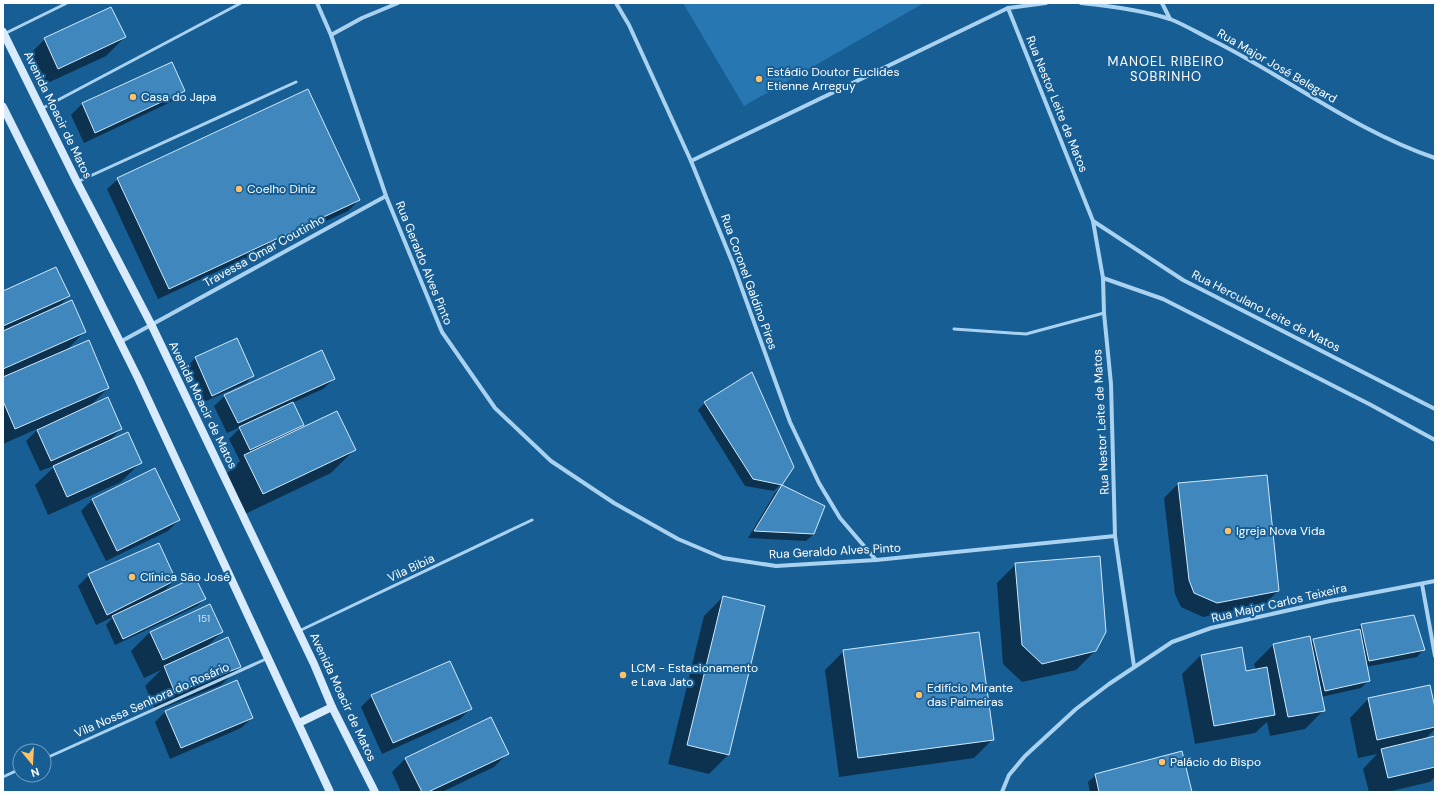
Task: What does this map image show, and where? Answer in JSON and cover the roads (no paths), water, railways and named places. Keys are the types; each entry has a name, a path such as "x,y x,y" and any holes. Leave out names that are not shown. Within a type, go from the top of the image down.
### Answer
{"main road":[{"name":"Avenida Moacir de Matos","path":"4,33 77,182 151,324 298,631 332,707 375,792"},
{"path":"3,107 120,342 330,792"},
{"path":"299,723 332,707"}],"street":[{"name":"Rua Geraldo Alves Pinto","path":"317,3 331,35 386,196 442,332 495,408 551,461 614,503 678,539 723,558 776,566 876,560 1115,536"},
{"path":"331,35 362,18 398,3"},
{"name":"Rua Coronel Galdino Pires","path":"616,3 629,25 691,161 733,264 790,422 818,483 840,518 876,560"},
{"path":"691,161 949,35 1008,8 1046,3"},
{"name":"Rua Major José Belegard","path":"1081,3 1112,6 1170,20 1246,57 1404,148 1435,158"},
{"path":"1162,3 1170,20"},
{"name":"Rua Nestor Leite de Matos","path":"1008,8 1093,221 1103,278 1104,313 1111,384 1115,536 1134,666"},
{"name":"Travessa Omar Coutinho","path":"120,342 386,196"},
{"name":"Rua Herculano Leite de Matos","path":"1093,221 1183,280 1435,409"},
{"path":"1103,278 1163,299 1371,405 1435,440"},
{"name":"Rua Major Carlos Teixeira","path":"1134,666 1172,642 1211,628 1330,601 1435,581"},
{"path":"1422,584 1435,656"},
{"path":"1002,792 1010,775 1044,737 1076,709 1134,666"}],"lane":[{"path":"4,33 67,3"},
{"path":"41,109 241,3"},
{"path":"77,182 296,82"},
{"path":"954,329 1026,334 1104,313"},
{"name":"Vila Bibia","path":"298,631 532,520"},
{"name":"Vila Nossa Senhora do Rosário","path":"52,755 268,658"}],"place":[{"name":"Estádio Doutor Euclides Etienne Arreguy","path":"759,79"},
{"name":"Casa do Japa","path":"133,97"},
{"name":"Coelho Diniz","path":"239,189"},
{"name":"Igreja Nova Vida","path":"1228,531"},
{"name":"Clínica São José","path":"132,577"},
{"name":"LCM - Estacionamento e Lava Jato","path":"623,675"},
{"name":"Edifício Mirante das Palmeiras","path":"919,695"},
{"name":"Palácio do Bispo","path":"1162,762"}],"district":[{"name":"MANOEL RIBEIRO SOBRINHO","path":"1166,68"}]}
